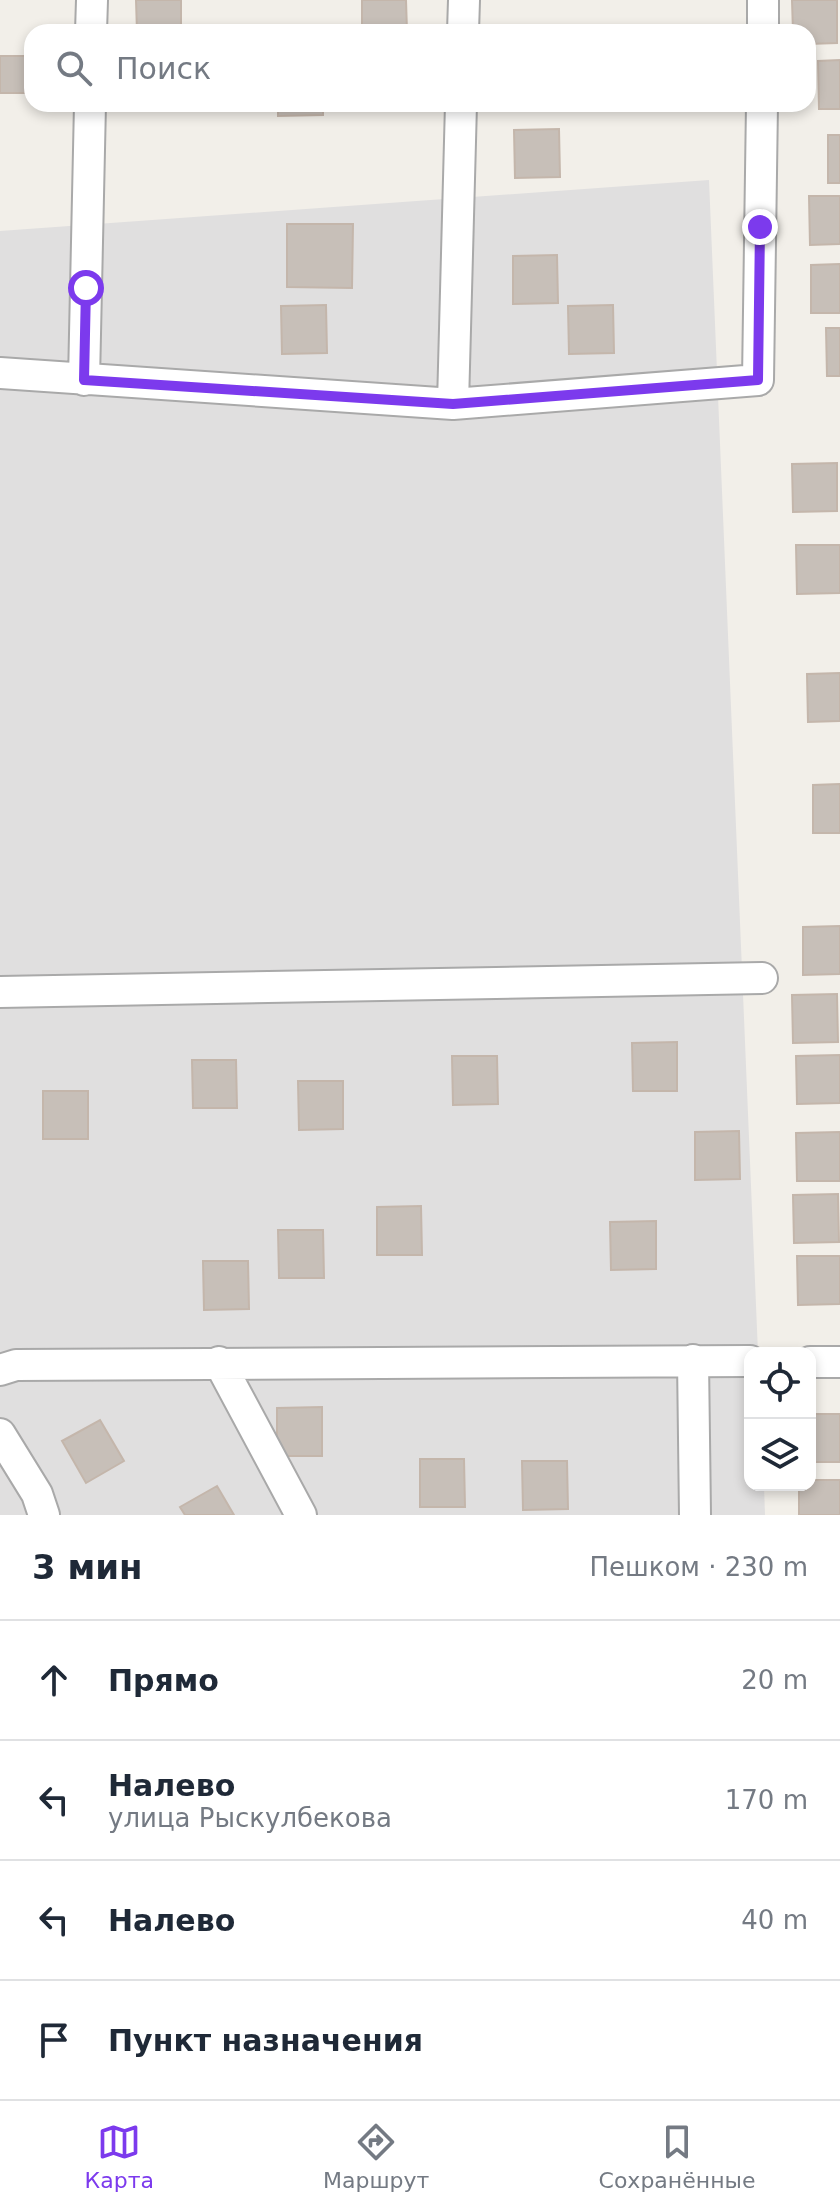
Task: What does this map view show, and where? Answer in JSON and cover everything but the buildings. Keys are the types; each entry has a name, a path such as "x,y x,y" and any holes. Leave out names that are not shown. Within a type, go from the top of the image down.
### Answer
{"street":[{"path":"91,24 92,0"},
{"path":"463,24 464,0"},
{"path":"763,0 763,24"},
{"path":"84,380 90,112"},
{"path":"453,404 461,112"},
{"path":"0,373 453,404 758,380 762,112"},
{"path":"0,992 762,978"},
{"path":"693,1360 695,1515"},
{"path":"0,1370 16,1365 219,1362 744,1361"},
{"path":"219,1362 301,1515"},
{"path":"816,1362 840,1362"},
{"path":"0,1434 37,1494 44,1515"}],"shaded area":[{"path":"709,180 758,1347 744,1347 744,1491 764,1491 765,1515 0,1515 0,231"}],"route":[{"path":"86,288 84,380 453,404 758,380 760,227"}]}
